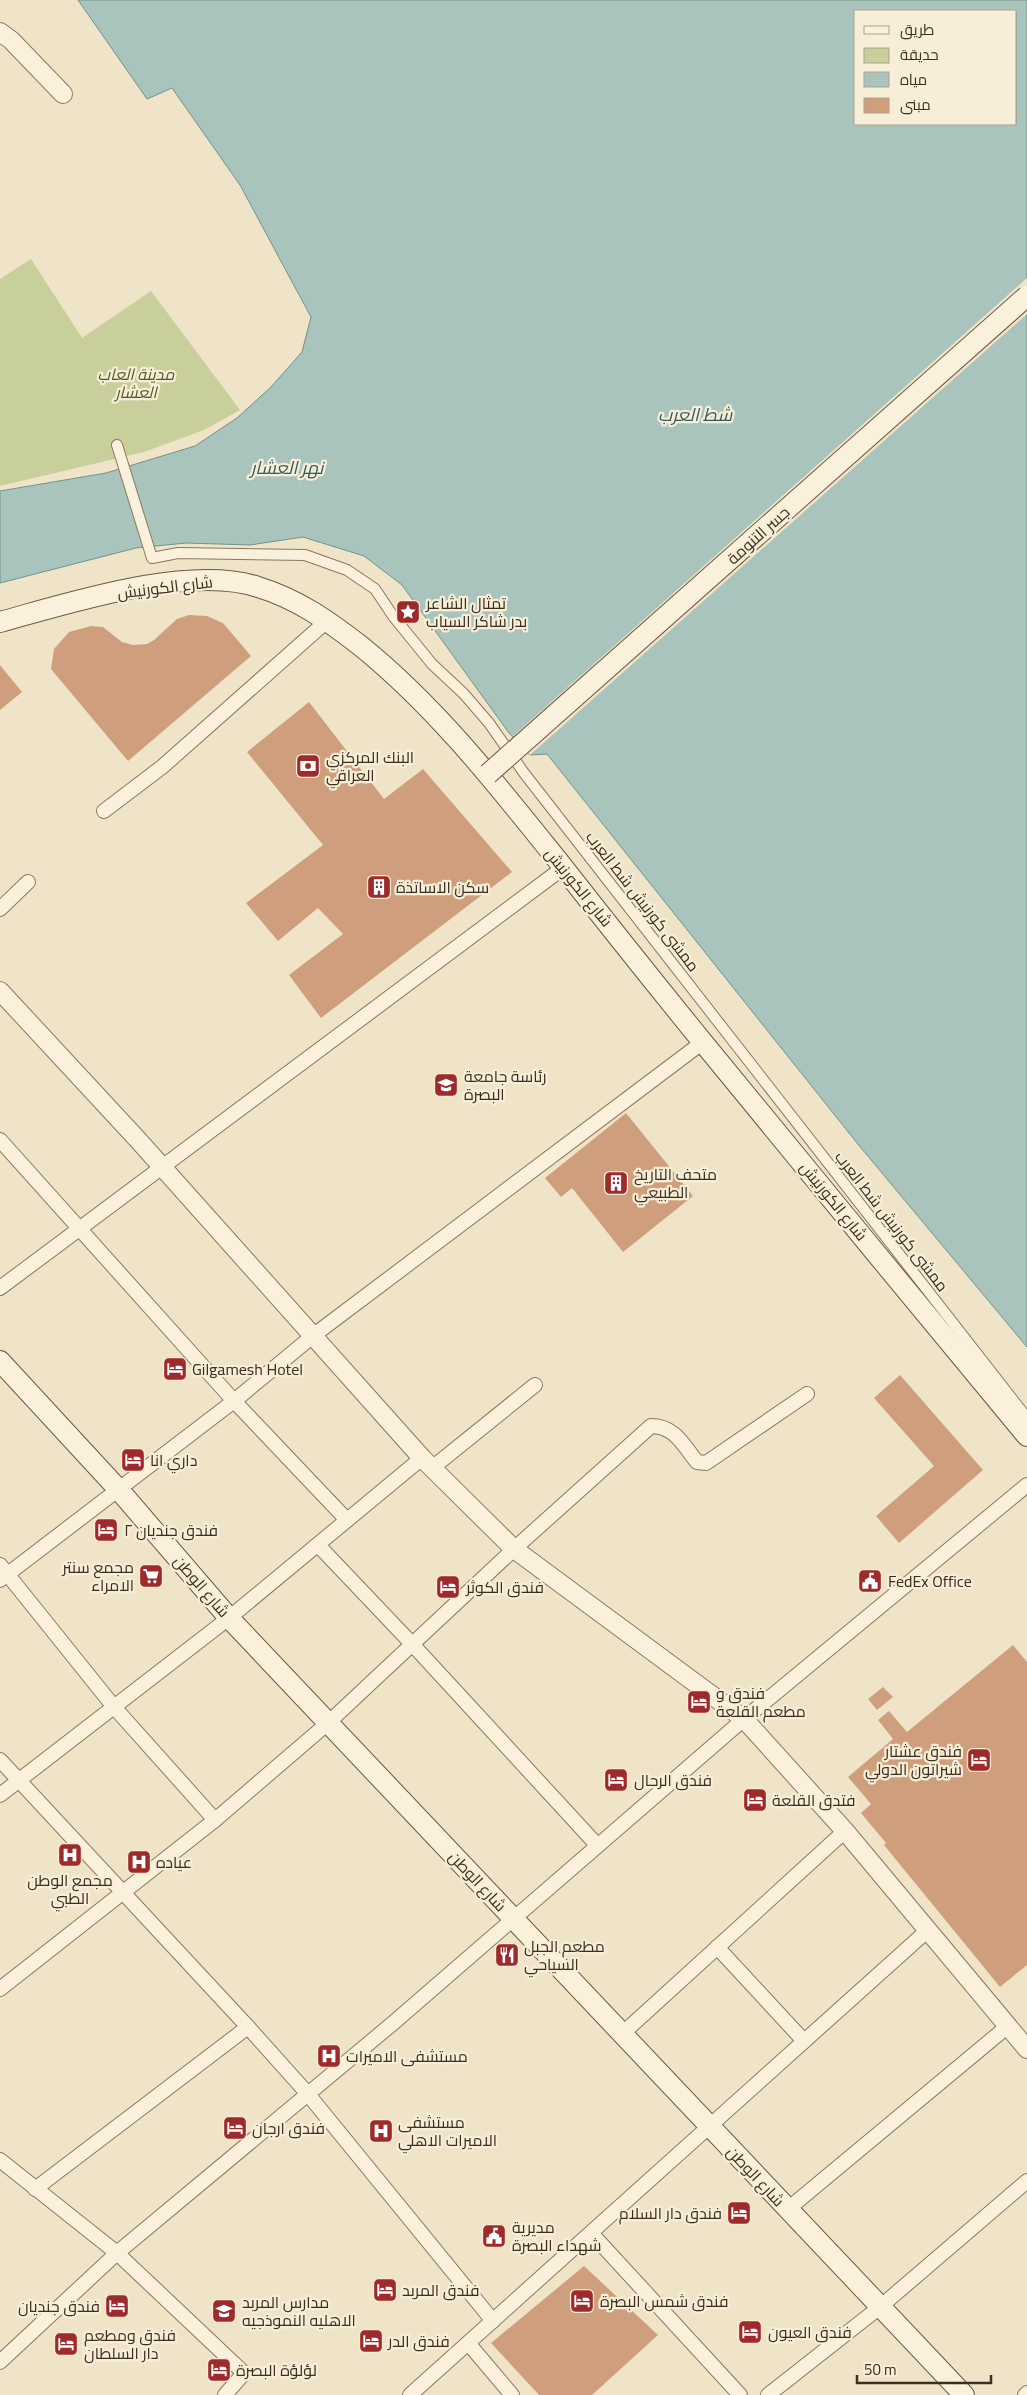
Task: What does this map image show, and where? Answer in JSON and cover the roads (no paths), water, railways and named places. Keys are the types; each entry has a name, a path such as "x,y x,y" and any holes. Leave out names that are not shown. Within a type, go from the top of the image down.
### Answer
{"main road":[{"name":"جسر التنومة","path":"488,774 1027,296"},
{"name":"شارع الكورنيش","path":"0,622 139,588 197,581 228,580 256,586 281,596 328,620 397,676 488,774 702,1042 1027,1436"},
{"name":"شارع الوطن","path":"0,1361 119,1490 229,1618 964,2395"}],"street":[{"path":"0,32 11,40 63,94"},
{"name":"ممشى كورنيش شط العرب","path":"117,445 152,558 178,553 304,555 347,570 375,589 393,616 432,664 464,694 489,724 524,773 1027,1418"},
{"path":"104,811 162,767 328,620"},
{"path":"0,1288 563,868"},
{"path":"0,909 28,882"},
{"path":"0,991 314,1335 427,1463 514,1549 744,1719 845,1831 1027,2049"},
{"path":"215,1820 114,1707 3,1573 119,1490 234,1401 314,1335 702,1042"},
{"path":"0,1140 234,1401 347,1520"},
{"path":"0,1795 229,1618 347,1520 535,1385"},
{"path":"0,1989 215,1820 328,1723 514,1549 651,1426 662,1426 670,1429 697,1462 706,1463 807,1394"},
{"path":"0,2362 117,2252 392,2024 744,1719 1027,1485"},
{"path":"318,1545 597,1845"},
{"path":"0,1760 307,2093 492,2321"},
{"path":"622,2034 845,1831"},
{"path":"410,2395 928,1930"},
{"path":"717,1947 804,2041"},
{"path":"788,2210 1008,2026"},
{"path":"35,2189 248,2027"},
{"path":"0,2160 117,2252 244,2373 225,2395"},
{"path":"768,2395 880,2307 1027,2182"},
{"path":"591,2233 740,2395"},
{"path":"468,2343 512,2395"}],"water":[{"name":"شط العرب","path":"78,0 1027,0 1027,1347 857,1143 547,754 530,755 509,733 402,585 364,556 303,537 250,545 186,543 136,548 0,583 0,491 106,473 195,446 237,418 271,387 302,352 311,317 240,185 172,88 147,99"}],"place":[{"name":"تمثال الشاعر بدر شاكر السياب","path":"408,612"},
{"name":"البنك المركزي العراقي","path":"308,766"},
{"name":"سكن الاساتذة","path":"379,887"},
{"name":"رئاسة جامعة البصرة","path":"446,1085"},
{"name":"متحف التاريخ الطبيعي","path":"616,1183"},
{"name":"Gilgamesh Hotel","path":"175,1369"},
{"name":"داري انا","path":"133,1460"},
{"name":"فندق جنديان ٢","path":"106,1530"},
{"name":"مجمع سنتر الامراء","path":"151,1576"},
{"name":"FedEx Office","path":"870,1581"},
{"name":"فندق الكوثر","path":"448,1587"},
{"name":"فندق و مطعم القلعة","path":"699,1702"},
{"name":"فندق عشتار شيراتون الدولي","path":"979,1760"},
{"name":"فندق الرحال","path":"616,1780"},
{"name":"فتدق القلعة","path":"755,1800"},
{"name":"مجمع الوطن الطبي","path":"70,1855"},
{"name":"عياده","path":"139,1862"},
{"name":"مطعم الجبل السياحي","path":"507,1955"},
{"name":"مستشفى الاميرات","path":"329,2056"},
{"name":"فندق ارجان","path":"235,2128"},
{"name":"مستشفى الاميرات الاهلي","path":"381,2131"},
{"name":"فندق دار السلام","path":"739,2213"},
{"name":"مديرية شهداء البصرة","path":"494,2236"},
{"name":"فندق المربد","path":"385,2290"},
{"name":"فندق شمس البصرة","path":"582,2301"},
{"name":"فندق جنديان","path":"117,2306"},
{"name":"مدارس المربد الاهليه النموذجيه","path":"224,2311"},
{"name":"فندق العيون","path":"750,2332"},
{"name":"فندق الدر","path":"371,2341"},
{"name":"فندق ومطعم دار السلطان","path":"66,2344"},
{"name":"لؤلؤة البصرة","path":"219,2370"}],"park label":[{"name":"مدينة العاب العشار","path":"136,383"}],"water label":[{"name":"نهر العشار","path":"287,468"}]}
